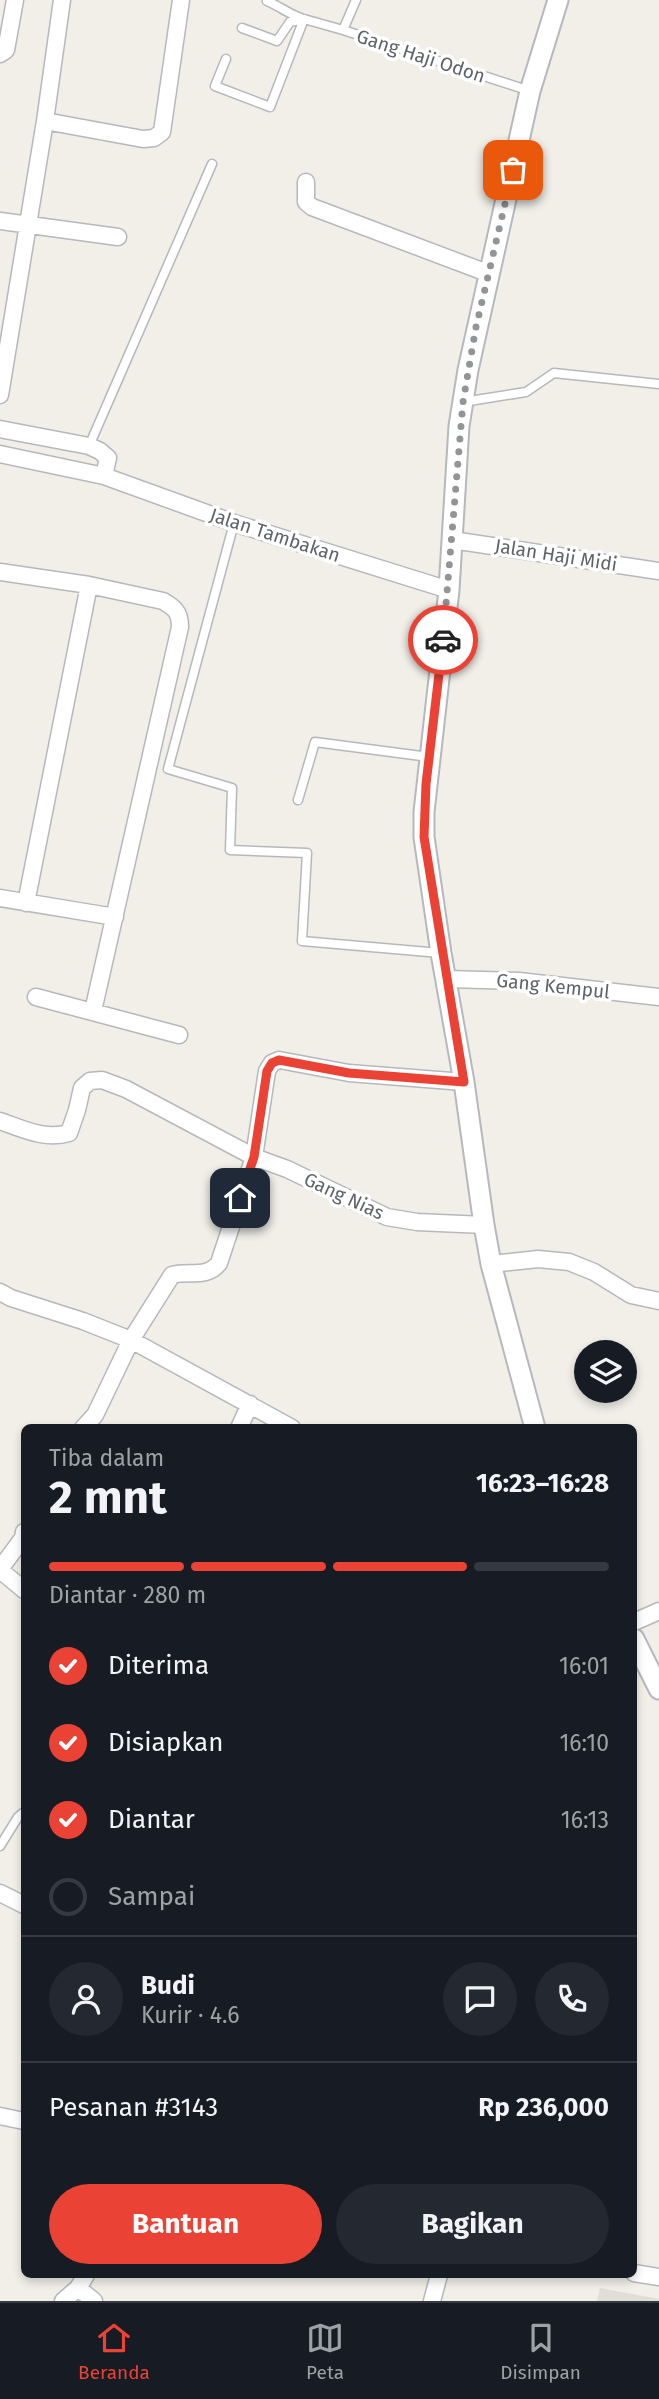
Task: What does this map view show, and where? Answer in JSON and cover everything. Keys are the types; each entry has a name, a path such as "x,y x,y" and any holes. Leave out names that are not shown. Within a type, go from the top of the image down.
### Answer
{"street":[{"path":"0,54 6,50 15,0"},
{"path":"0,395 5,332 28,226 62,0"},
{"path":"45,121 143,139 154,138 162,132 181,0"},
{"path":"534,1424 491,1264 424,837 426,784 449,590 463,402 476,327 530,91 558,0"},
{"path":"306,181 306,202 312,207 490,274"},
{"path":"0,221 118,237"},
{"path":"0,429 89,446 108,458 104,476"},
{"name":"Jalan Tambakan","path":"0,454 104,476 234,523 449,590"},
{"name":"Jalan Haji Midi","path":"452,540 659,571"},
{"path":"0,572 89,584 163,601 180,614 180,626 93,1011"},
{"path":"26,903 89,584"},
{"path":"0,898 116,917"},
{"name":"Gang Kempul","path":"447,979 519,981 659,997"},
{"path":"36,997 179,1035"},
{"path":"87,1424 95,1415 131,1340 172,1275 182,1272 207,1273 214,1270 219,1263 254,1157 267,1071 272,1063 279,1060 349,1073 464,1082"},
{"name":"Gang Nias","path":"0,1121 43,1135 69,1133 82,1088 90,1081 102,1080 126,1089 254,1157 287,1169 387,1217 416,1222 484,1225"},
{"path":"491,1264 538,1259 569,1262 594,1272 631,1295 659,1301"},
{"path":"0,1292 131,1340 285,1424"},
{"path":"241,1424 250,1404"},
{"path":"21,1540 0,1569 21,1587"},
{"path":"637,1621 659,1611"},
{"path":"637,1645 659,1689"},
{"path":"0,1893 21,1904"},
{"path":"0,2116 21,2120"},
{"path":"637,2273 659,2277"},
{"path":"432,2301 438,2278"},
{"path":"63,2301 82,2281 94,2301"}],"lane":[{"name":"Gang Haji Odon","path":"356,0 344,30 530,91"},
{"path":"267,1 285,9 290,15 344,30"},
{"path":"242,28 277,41 290,22 304,19"},
{"path":"226,59 215,86 270,107 304,19"},
{"path":"89,446 212,164"},
{"path":"463,402 526,392 554,373 659,384"},
{"path":"234,523 169,769 232,788 230,850 307,853 302,941 441,953"},
{"path":"298,800 315,742 429,757"},
{"path":"0,1846 21,1814"}],"shaded area":[{"path":"600,2288 659,2299 659,2301 597,2301"}],"way so far":[{"path":"443,640 463,402 476,327 513,170"}],"route":[{"path":"240,1198 254,1157 267,1071 272,1063 279,1060 349,1073 464,1082 424,837 426,784 443,640"}]}
